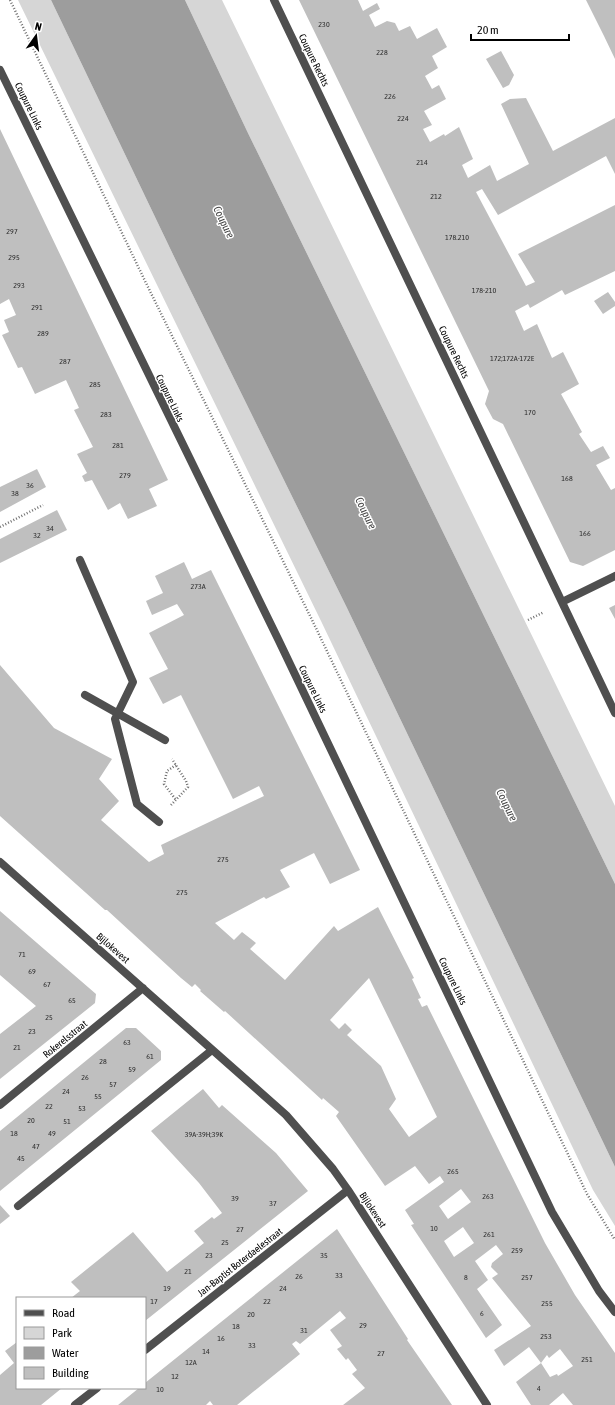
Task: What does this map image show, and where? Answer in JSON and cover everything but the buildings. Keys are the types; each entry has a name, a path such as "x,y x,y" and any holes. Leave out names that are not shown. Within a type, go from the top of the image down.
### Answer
{"street":[{"name":"Coupure Rechts","path":"274,0 615,712"},
{"name":"Coupure Links","path":"0,70 275,634 552,1212 599,1291 615,1312"},
{"path":"80,560 133,682 115,719 137,804 158,821"},
{"path":"562,602 615,576"},
{"path":"84,695 165,740"},
{"name":"Bijlokevest","path":"0,862 286,1115 333,1169 348,1190 487,1405"},
{"name":"Rokerelsstraat","path":"0,1105 143,988"},
{"path":"18,1206 212,1050"},
{"name":"Jan-Baptist Boterdaelestraat","path":"146,1349 348,1190"},
{"path":"75,1405 96,1389"}],"path":[{"path":"10,0 146,283 314,624 587,1194 615,1240"},
{"path":"0,527 43,505"},
{"path":"158,821 188,787 186,781 171,758 165,740"},
{"path":"176,765 167,772 164,784 176,800"}],"green space":[{"path":"18,0 51,0 179,267 347,608 615,1167 615,1226 593,1190 321,621"},
{"path":"185,0 222,0 615,806 615,884 247,131"}],"water":[{"name":"Coupure","path":"51,0 185,0 247,131 615,884 615,1167 347,608 179,267"}]}
